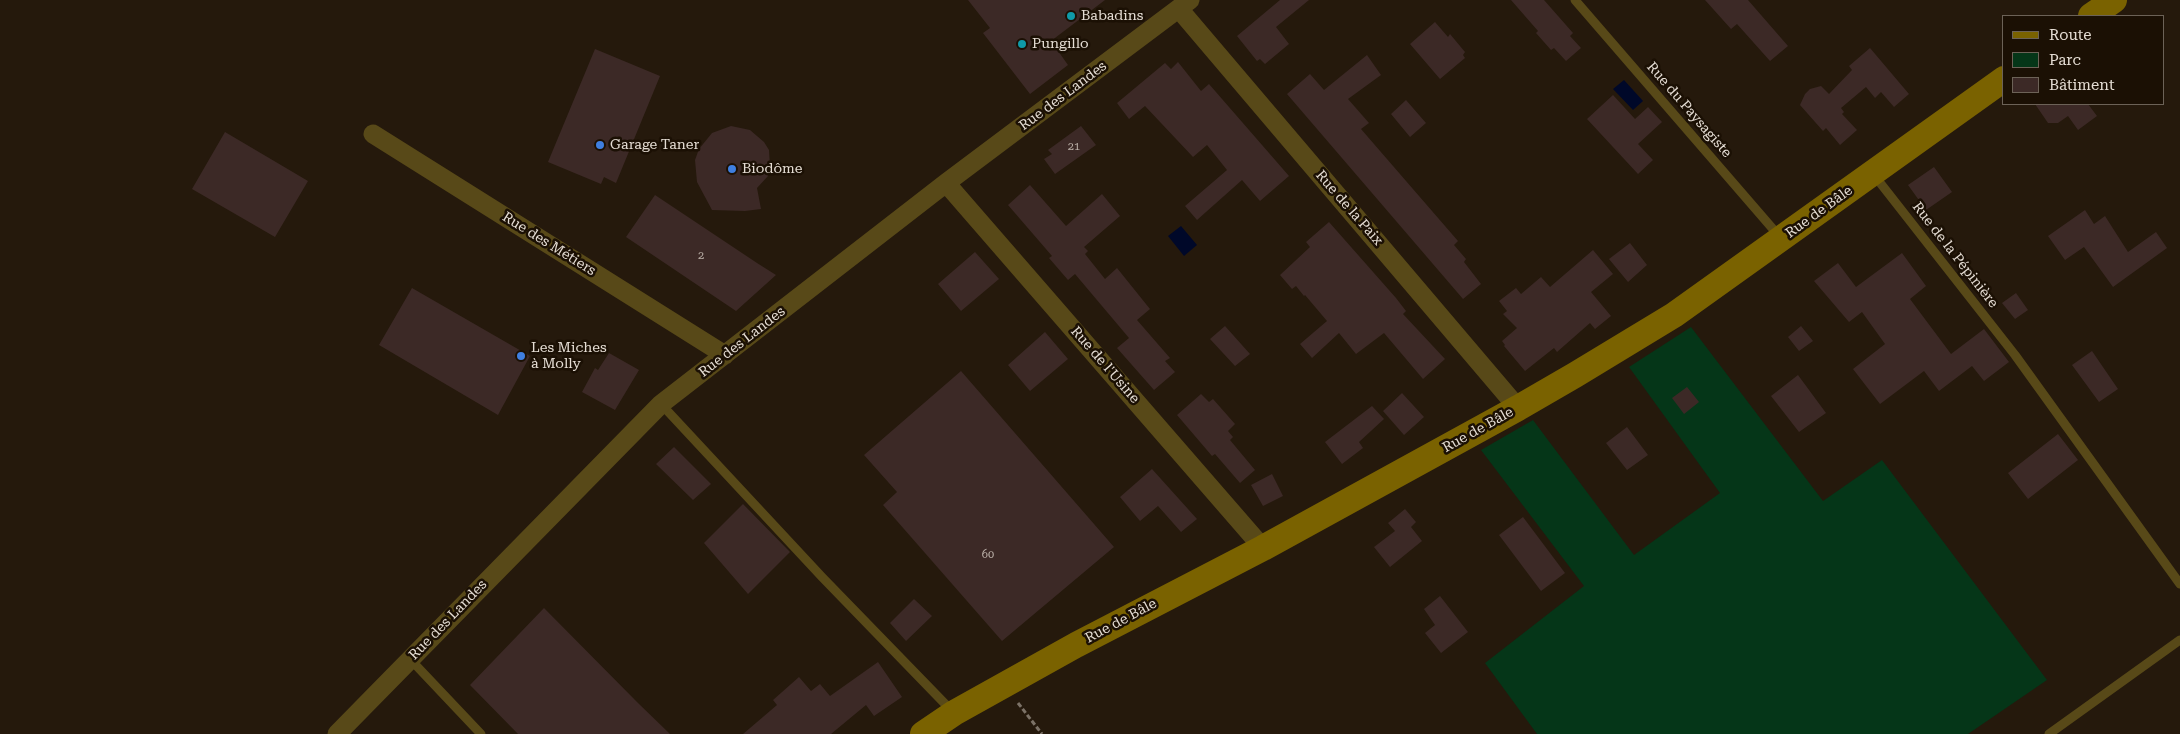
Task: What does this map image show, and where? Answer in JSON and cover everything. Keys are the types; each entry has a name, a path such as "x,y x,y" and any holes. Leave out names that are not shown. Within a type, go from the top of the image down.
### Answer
{"street":[{"name":"Rue des Landes","path":"337,734 661,404 946,183 1184,5"},
{"name":"Rue de la Paix","path":"1184,5 1518,408"},
{"name":"Rue de Bâle","path":"923,734 954,713 1076,645 1263,548 1518,408 1674,315 2002,80"},
{"name":"Rue des Métiers","path":"373,134 724,355"},
{"name":"Rue de l'Usine","path":"946,183 1263,548"}],"lane":[{"name":"Rue du Paysagiste","path":"1575,0 1782,239"},
{"name":"Rue de la Pépinière","path":"1873,173 2015,354 2180,584"},
{"path":"661,404 822,577 954,713"},
{"path":"2049,734 2180,640"},
{"path":"410,659 481,734"}],"path":[{"path":"1005,685 1042,734"}],"green space":[{"path":"1691,327 1823,501 1882,460 2047,680 1968,734 1537,734 1485,663 1584,586 1481,450 1533,420 1634,555 1720,493 1629,367"}],"water":[{"path":"1624,80 1643,101 1633,110 1613,89"},
{"path":"1181,226 1197,245 1184,256 1168,236"}],"building":[{"name":"Pungillo","path":"968,0 1105,0 1051,41 1068,65 1030,94 983,33 990,28"},
{"path":"1280,0 1309,0 1276,27 1289,44 1265,64 1260,59 1257,61 1237,36"},
{"path":"1511,0 1544,0 1573,33 1570,36 1581,48 1566,61 1554,48 1551,50 1536,33 1538,31"},
{"path":"1705,0 1748,0 1788,46 1770,61 1737,24 1731,29"},
{"path":"1435,22 1448,37 1450,34 1465,52 1463,55 1465,58 1440,79 1410,44"},
{"path":"1870,48 1909,94 1894,107 1881,92 1875,98 1866,87 1841,108 1844,112 1842,114 1857,130 1840,145 1826,128 1823,131 1800,105 1805,94 1810,89 1821,86 1829,94 1852,70 1849,66"},
{"path":"595,49 660,76 616,183 604,177 601,184 548,162"},
{"path":"1367,55 1381,75 1348,99 1369,123 1361,129 1458,241 1454,245 1466,259 1464,262 1481,284 1463,299 1287,94 1310,74 1324,90"},
{"path":"1178,62 1201,91 1209,84 1289,176 1260,201 1242,180 1197,220 1185,206 1227,170 1207,145 1193,157 1145,106 1129,119 1117,103 1165,63 1171,69"},
{"path":"1613,95 1635,119 1648,107 1662,122 1638,144 1653,160 1638,174 1587,119"},
{"path":"1406,100 1426,123 1410,137 1391,114"},
{"path":"2036,105 2089,105 2097,116 2078,130 2068,116 2058,123 2048,123"},
{"name":"Biodôme","path":"731,126 750,130 764,142 769,150 770,167 768,176 757,188 761,209 745,211 712,210 697,182 695,160 699,149 712,133"},
{"path":"1081,126 1096,145 1055,174 1044,159 1052,154 1048,150"},
{"path":"225,132 308,181 275,237 192,189"},
{"path":"1934,167 1952,192 1926,210 1908,185"},
{"path":"1030,185 1066,226 1102,194 1120,216 1084,247 1088,251 1085,254 1105,279 1117,268 1150,309 1137,320 1170,358 1165,361 1175,372 1154,390 1117,348 1129,338 1075,274 1068,280 1049,258 1052,256 1008,205"},
{"path":"655,195 776,275 736,311 626,237"},
{"path":"2085,210 2094,224 2105,216 2128,252 2156,232 2167,248 2113,287 2084,247 2065,260 2048,236"},
{"path":"1329,222 1396,298 1406,311 1403,314 1445,359 1423,379 1384,333 1356,354 1339,333 1312,358 1300,344 1327,321 1296,286 1292,289 1280,275 1310,247 1306,242"},
{"path":"1630,243 1647,265 1628,282 1609,259"},
{"path":"1593,250 1613,274 1591,292 1611,316 1595,329 1590,323 1557,352 1554,348 1525,371 1502,341 1517,328 1503,314 1507,311 1499,301 1516,288 1521,294 1541,277 1550,287"},
{"path":"975,252 999,279 961,311 938,284"},
{"path":"1902,253 1926,286 1910,299 1951,354 1984,329 2009,362 1984,381 1972,366 1939,391 1924,371 1880,404 1853,369 1885,344 1862,312 1849,322 1814,281 1838,263 1856,287"},
{"path":"412,288 530,356 498,415 379,345"},
{"path":"2016,293 2028,310 2015,319 2002,303"},
{"path":"1225,326 1250,354 1235,366 1210,339"},
{"path":"1801,326 1813,341 1799,351 1788,337"},
{"path":"1045,332 1068,359 1030,391 1008,365"},
{"path":"2092,351 2118,389 2099,402 2072,365"},
{"path":"609,353 639,370 615,410 582,392 595,368 598,370"},
{"path":"961,371 1114,547 1002,641 883,505 897,492 864,455"},
{"path":"1798,375 1826,413 1799,432 1771,396"},
{"path":"1687,387 1699,402 1684,414 1672,398"},
{"path":"1402,393 1424,417 1404,435 1383,411"},
{"path":"1201,394 1209,402 1213,399 1235,424 1228,431 1233,437 1230,440 1255,470 1240,483 1215,454 1212,456 1177,415"},
{"path":"1372,406 1384,419 1359,442 1363,448 1342,464 1325,442"},
{"path":"1627,427 1648,455 1627,470 1606,443"},
{"path":"2058,434 2078,460 2028,499 2008,473"},
{"path":"674,447 711,484 693,500 656,464"},
{"path":"1152,469 1197,519 1181,532 1158,506 1140,521 1120,497"},
{"path":"1272,474 1283,496 1263,506 1251,485"},
{"path":"743,504 790,552 748,594 704,543"},
{"path":"1405,509 1416,522 1411,527 1422,541 1390,567 1374,547 1395,531 1388,523"},
{"path":"1523,517 1565,573 1541,591 1499,535"},
{"path":"1440,596 1468,632 1441,653 1425,633 1435,625 1424,609"},
{"path":"914,599 932,616 906,641 890,623"},
{"path":"544,608 670,734 518,734 470,685"},
{"path":"878,662 902,697 874,716 866,705 831,734 743,734 777,705 773,700 799,677 811,691 820,684 830,696"}],"place":[{"name":"Babadins","path":"1071,16"},
{"name":"Pungillo","path":"1022,44"},
{"name":"Garage Taner","path":"600,145"},
{"name":"Biodôme","path":"732,169"},
{"name":"Les Miches à Molly","path":"521,356"}]}
